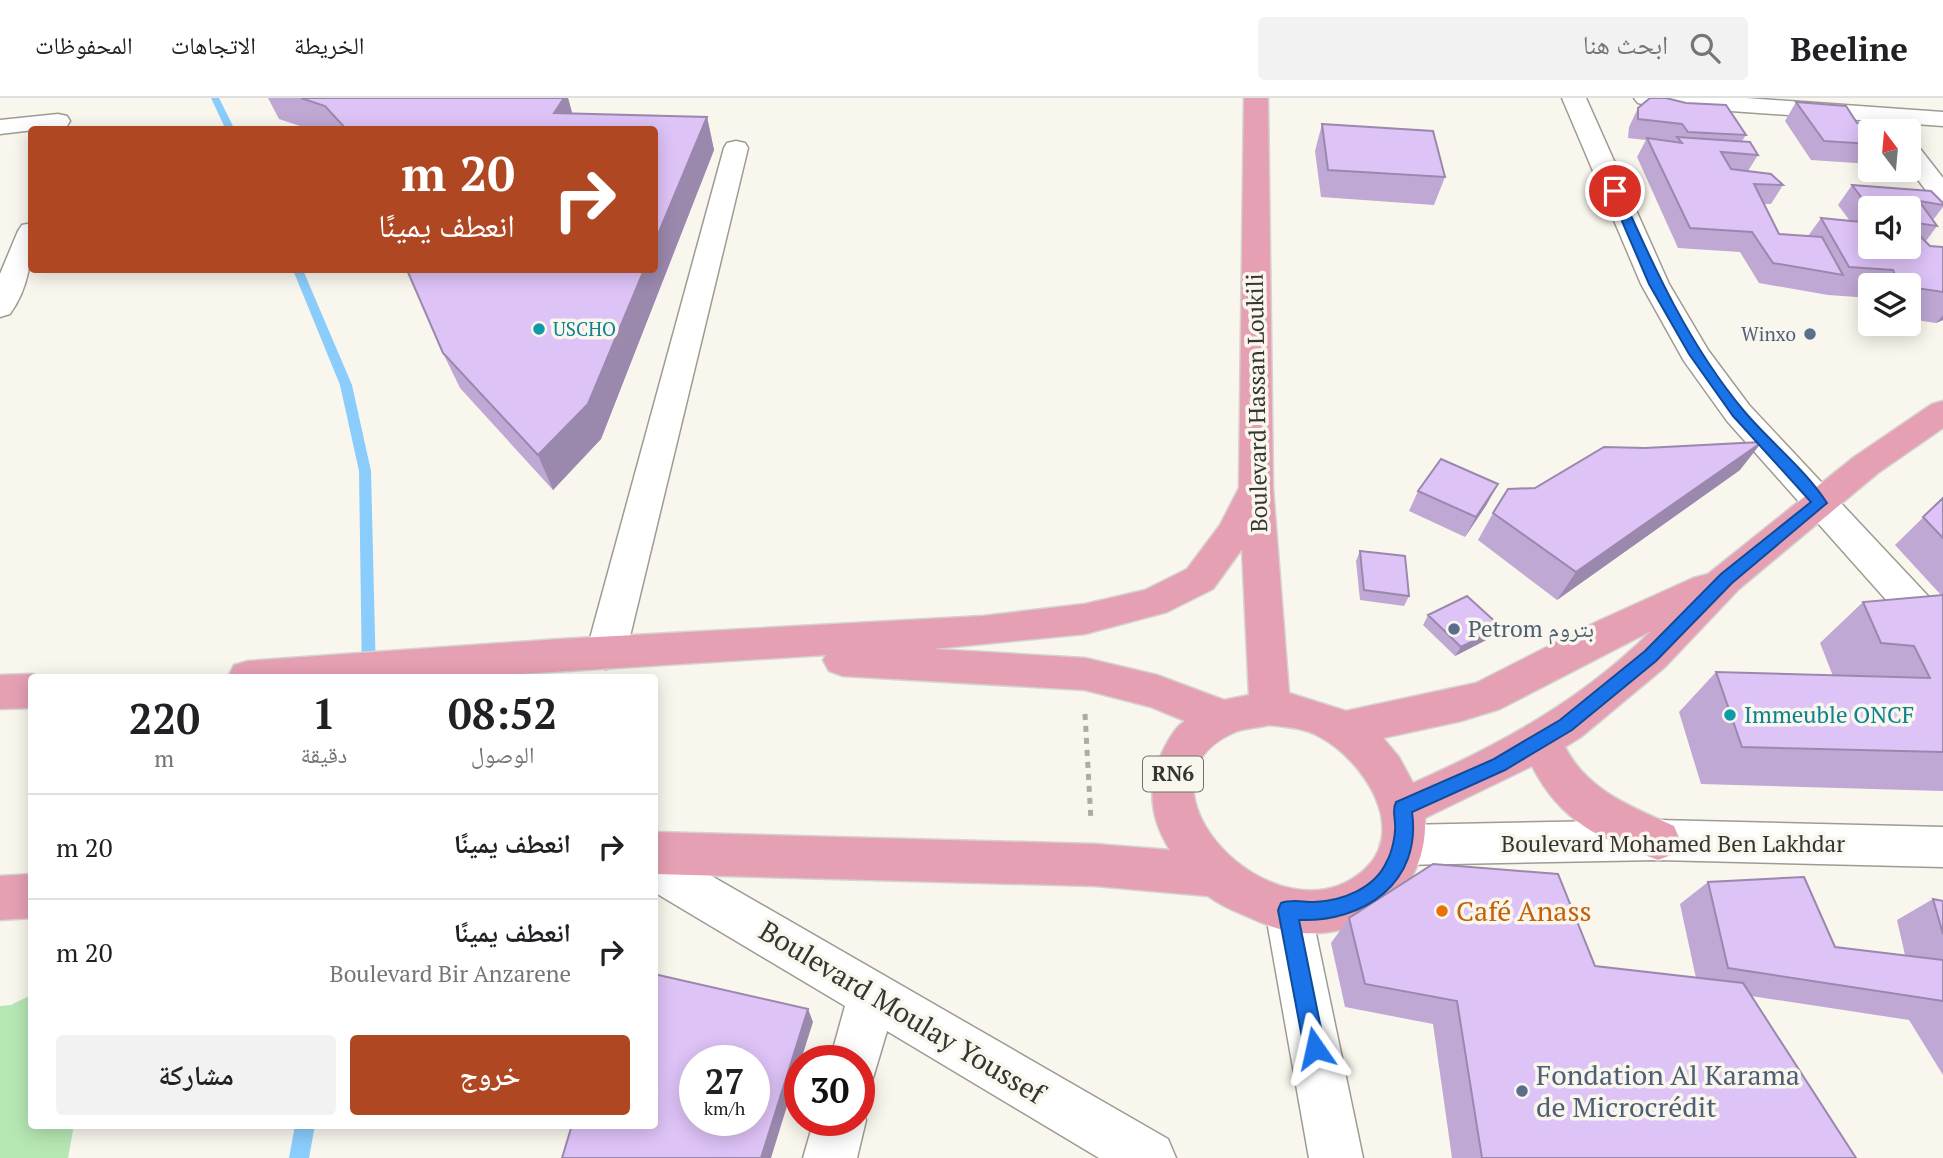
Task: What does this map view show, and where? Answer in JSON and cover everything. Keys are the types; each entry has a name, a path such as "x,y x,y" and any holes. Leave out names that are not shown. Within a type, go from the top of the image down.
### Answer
{"main road":[{"name":"Boulevard Hassan Loukili","path":"1256,98 1256,488 1268,651 1269,708"},
{"path":"1402,827 1498,765 1540,743 1595,704 1617,682 1651,656 1727,579 1866,465 1943,412"},
{"path":"291,674 561,655 983,631 1085,619 1154,602 1200,579 1235,531 1256,488"},
{"path":"1342,729 1461,705 1486,696 1610,633 1727,579"},
{"path":"673,650 1085,674 1157,692 1221,717"},
{"path":"0,692 28,691"},
{"name":"RN6","path":"1269,708 1294,710 1342,729 1381,763 1395,785 1402,827 1396,866 1382,884 1364,898 1341,908 1288,910 1249,897 1213,875 1192,851 1178,825 1172,798 1174,772 1183,749 1199,731 1221,717 1244,709 1269,708"},
{"path":"1540,743 1558,775 1585,804 1658,840"},
{"name":"RN6","path":"658,853 1095,865 1213,875"},
{"path":"0,898 28,896"}],"street":[{"path":"1574,98 1655,284 1695,354 1738,413 1943,637"},
{"path":"1646,98 1943,119"},
{"path":"0,127 58,116"},
{"path":"606,653 736,148"},
{"path":"1922,167 1943,195"},
{"path":"0,308 28,241"},
{"name":"Boulevard Mohamed Ben Lakhdar","path":"1402,827 1658,840 1943,847"},
{"name":"Boulevard Moulay Youssef","path":"658,869 1149,1158"},
{"path":"1288,910 1336,1158"},
{"path":"859,1045 872,995"},
{"path":"830,1158 836,1136"}],"path":[{"path":"1085,674 1088,783 1095,865"}],"green space":[{"path":"28,996 28,1129 73,1129 68,1158 0,1158 0,1006 11,1005"}],"building":[{"path":"301,98 564,98 554,113 707,117 658,234 658,126 343,126 325,106"},
{"path":"1650,98 1726,105 1746,135 1688,132 1682,124 1638,119 1638,108"},
{"path":"1796,102 1846,106 1858,123 1858,143 1824,141"},
{"path":"1322,124 1433,131 1445,177 1328,170"},
{"path":"1677,137 1750,142 1758,155 1721,152 1731,169 1771,174 1783,185 1754,184 1779,234 1822,237 1843,275 1773,263 1752,232 1690,228 1647,138 1682,143"},
{"path":"1852,185 1931,191 1943,205 1921,201 1921,196 1860,196"},
{"path":"1921,204 1937,226 1921,224"},
{"path":"1821,218 1858,222 1858,259 1921,259 1921,237 1930,246 1943,247 1943,292 1921,289 1921,273 1894,273 1893,270 1849,267"},
{"name":"USCHO","path":"408,273 643,273 588,404 538,455 443,353"},
{"path":"1762,442 1576,572 1493,513 1508,489 1535,488 1604,447 1645,448"},
{"path":"1441,459 1498,484 1476,517 1418,491"},
{"path":"1943,498 1943,538 1923,517"},
{"path":"1360,551 1405,556 1409,596 1364,590"},
{"path":"1943,595 1943,752 1742,747 1716,672 1930,678 1914,646 1881,643 1863,602"},
{"path":"1467,596 1501,627 1461,647 1428,615"},
{"path":"1433,864 1558,874 1595,966 1743,983 1856,1158 1482,1158 1457,1001 1365,984 1349,918"},
{"path":"1804,877 1835,947 1943,960 1943,1001 1728,968 1708,882"},
{"path":"1933,899 1943,901 1943,934"},
{"path":"658,975 808,1009 797,1045 784,1045 784,1085 770,1129 770,1045 679,1045 679,1136 768,1136 761,1158 562,1158 571,1129 658,1129"}],"waterway":[{"path":"215,98 229,126"},
{"path":"299,273 346,385 365,471 369,674"},
{"path":"299,1158 304,1129"}],"place":[{"name":"USCHO","path":"539,329"},
{"name":"Winxo","path":"1810,334"},
{"name":"Petrom بتروم","path":"1454,629"},
{"name":"Immeuble ONCF","path":"1730,715"},
{"name":"Café Anass","path":"1442,911"},
{"name":"Fondation Al Karama de Microcrédit","path":"1522,1091"}],"route":[{"path":"1315,1048 1288,910 1341,908 1364,898 1382,884 1396,866 1405,827 1402,808 1540,743 1595,704 1617,682 1651,656 1727,579 1819,503 1738,413 1695,354 1655,284 1615,191"}]}
